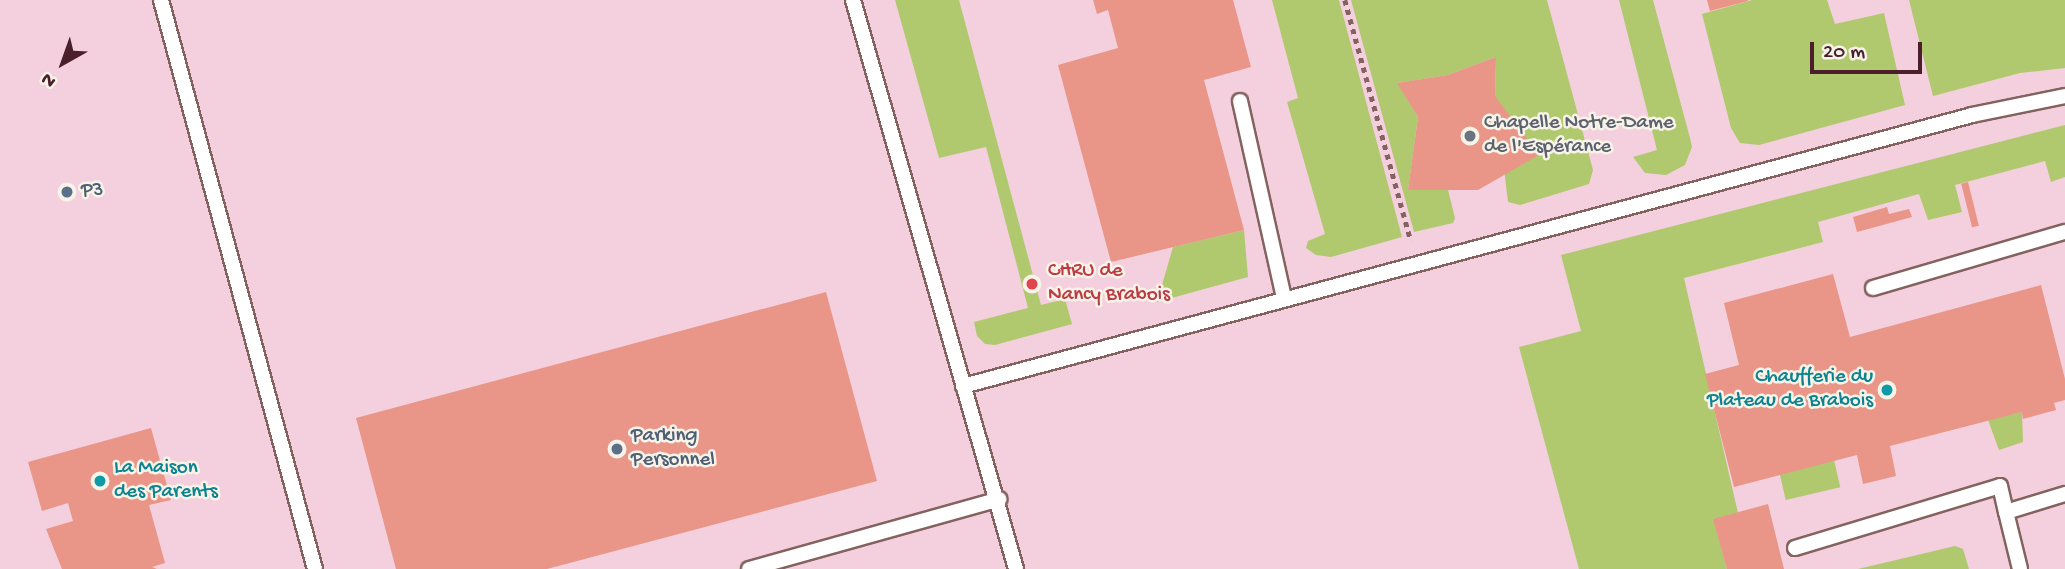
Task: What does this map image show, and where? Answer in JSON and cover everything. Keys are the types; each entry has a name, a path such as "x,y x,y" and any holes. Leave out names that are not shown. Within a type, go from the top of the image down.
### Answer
{"lane":[{"path":"161,0 315,569"},
{"path":"853,0 1017,569"},
{"path":"963,386 1972,115 2065,96"},
{"path":"1240,101 1284,298"},
{"path":"1873,288 2065,232"},
{"path":"1795,548 2000,486 2020,569"},
{"path":"2006,512 2065,494"},
{"path":"749,569 999,499"}],"path":[{"path":"1345,0 1417,262"}],"shaded area":[{"name":"CHRU de Nancy Brabois","path":"0,0 2065,0 2065,569 0,569"}],"green space":[{"path":"895,0 959,0 1041,305 1065,299 1072,324 995,345 985,344 977,336 974,322 1028,308 986,147 939,158"},
{"path":"1272,0 1339,0 1402,237 1331,257 1316,255 1306,248 1308,241 1325,234 1287,102 1298,98"},
{"path":"1351,0 1547,0 1593,170 1589,184 1520,205 1508,202 1495,96 1496,57 1448,75 1398,83 1418,117 1408,190 1448,190 1455,218 1453,223 1414,232"},
{"path":"1619,0 1653,0 1692,147 1685,165 1666,175 1645,173 1633,157 1657,150"},
{"path":"1752,0 1827,0 1835,24 1884,13 1905,105 1759,145 1740,143 1731,128 1702,14"},
{"path":"1909,0 2065,0 2065,68 2020,73 1933,96"},
{"path":"2065,125 2065,177 2051,182 2045,161 1955,185 1962,212 1928,220 1919,194 1818,222 1823,242 1684,278 1738,513 1714,520 1727,569 1579,569 1519,347 1581,331 1561,255"},
{"path":"1244,230 1248,277 1157,302 1173,247"},
{"path":"2022,412 2023,442 1999,450 1988,420"},
{"path":"1834,460 1840,487 1786,500 1779,473"},
{"path":"1955,546 1963,549 1969,569 1858,569"}],"building":[{"path":"1093,0 1233,0 1251,67 1204,80 1244,230 1111,262 1058,65 1118,48 1108,10 1097,14"},
{"path":"1707,0 1748,0 1748,1 1710,11"},
{"name":"Chapelle Notre-Dame de l'Espérance","path":"1496,57 1495,96 1539,155 1478,190 1408,190 1418,117 1397,83 1448,75"},
{"path":"1968,182 1979,226 1972,227 1961,184"},
{"path":"1887,207 1889,214 1909,209 1912,217 1857,232 1853,217"},
{"name":"Chaufferie du Plateau de Brabois","path":"1833,274 1850,337 2041,285 2065,379 2065,400 2054,403 2056,410 2023,419 2022,412 1890,446 1896,476 1863,484 1857,455 1734,487 1705,374 1739,365 1724,303"},
{"name":"Parking Personnel","path":"826,292 877,481 547,569 396,569 356,418"},
{"name":"La Maison des Parents","path":"151,428 171,500 149,505 165,563 152,567 157,569 62,569 46,529 73,521 68,503 42,511 28,462"},
{"path":"1768,504 1784,569 1727,569 1713,519"}],"place":[{"name":"Chapelle Notre-Dame de l'Espérance","path":"1470,136"},
{"name":"P3","path":"67,192"},
{"name":"CHRU de Nancy Brabois","path":"1032,284"},
{"name":"Chaufferie du Plateau de Brabois","path":"1887,390"},
{"name":"Parking Personnel","path":"617,449"},
{"name":"La Maison des Parents","path":"100,481"}]}
